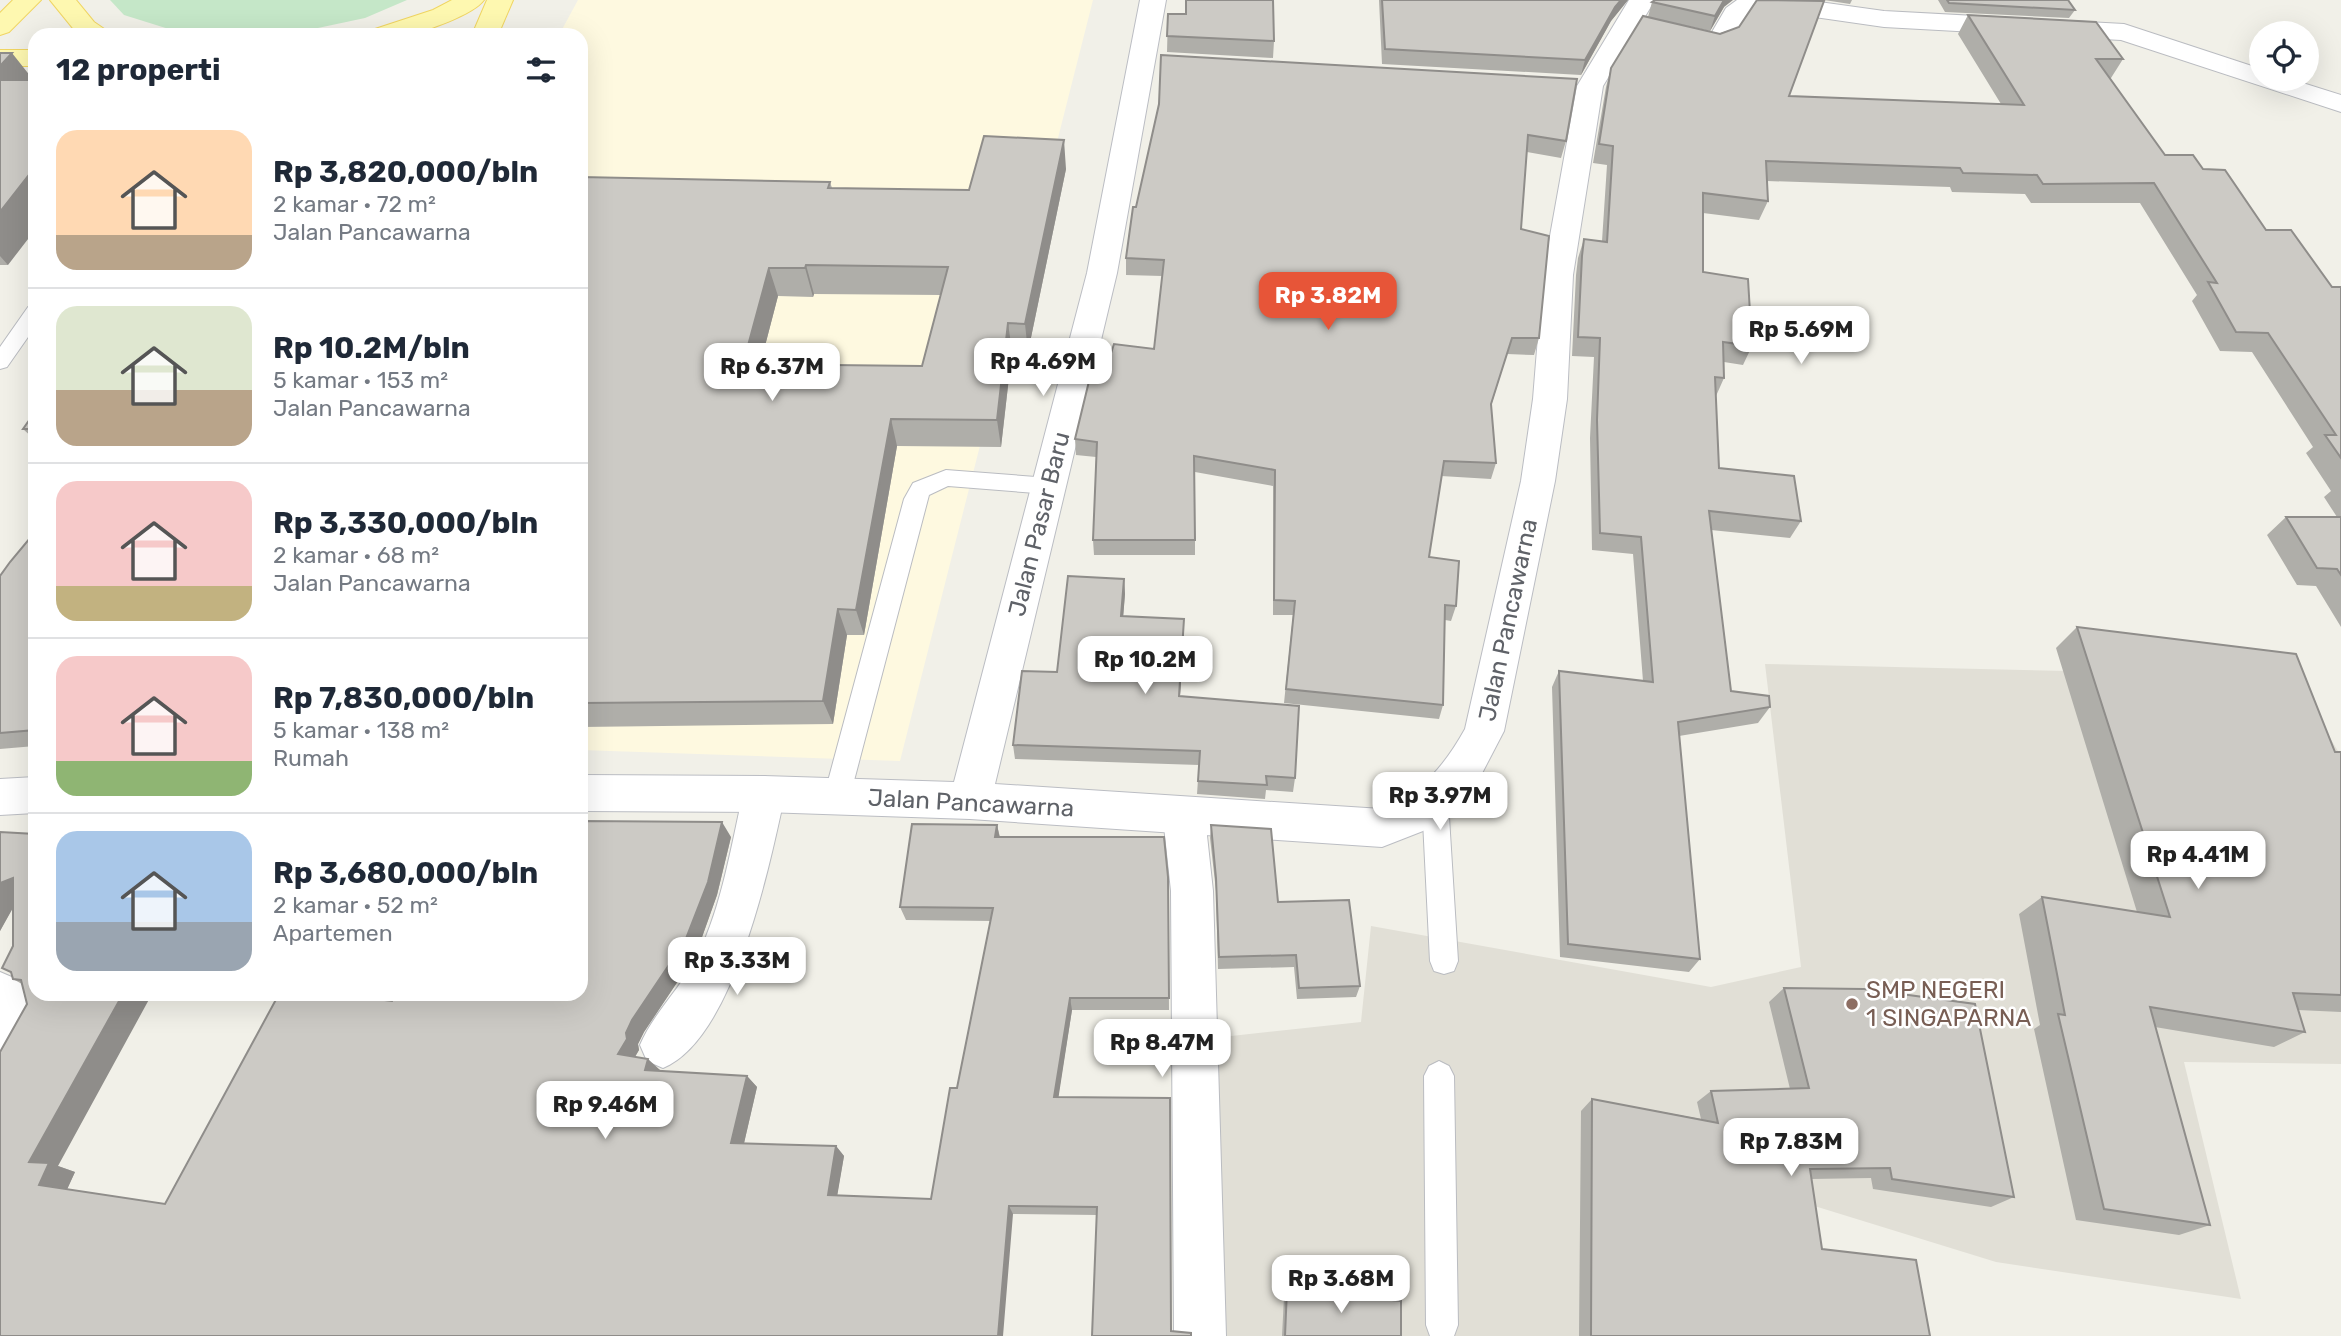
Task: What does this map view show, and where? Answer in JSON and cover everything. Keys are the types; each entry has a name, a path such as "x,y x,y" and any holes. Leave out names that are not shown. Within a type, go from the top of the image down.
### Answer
{"main road":[{"path":"0,14 26,0"},
{"path":"0,27 26,0"},
{"path":"63,0 87,28"},
{"path":"402,28 442,15 471,0"},
{"path":"488,28 500,0"},
{"path":"0,58 28,58"}],"street":[{"name":"Jalan Pasar Baru","path":"970,801 1156,61 1153,0"},
{"path":"1634,11 1712,42 1721,39 1735,13 1743,6 1766,2 1884,19 2124,32 2249,74"},
{"name":"Jalan Pancawarna","path":"588,793 764,794 970,801 1382,828 1408,818 1435,802 1464,769 1484,731 1538,481 1550,399 1558,275 1576,85 1634,11"},
{"path":"2302,91 2341,104"},
{"path":"663,1045 703,992 714,970 736,908 764,794"},
{"path":"0,797 28,795"},
{"path":"1184,817 1192,891 1200,1336"},
{"path":"0,994 26,1005 26,1015 0,1060"}],"lane":[{"path":"0,362 28,322"},
{"path":"837,796 915,499 921,489 946,478 1049,486"},
{"path":"1435,802 1444,961"},
{"path":"1439,1076 1442,1325"}],"shaded area":[{"path":"578,0 1093,0 900,761 588,750 588,28 563,28"},
{"name":"SMP NEGERI 1 SINGAPARNA","path":"1765,664 2069,671 2315,713 2341,756 2341,1064 2184,1062 2241,1299 1996,1262 1701,1171 1709,1336 1215,1336 1213,1038 1361,1022 1371,926 1711,987 1801,967"}],"green space":[{"path":"110,0 407,0 365,18 318,28 166,28 124,15"}],"building":[{"path":"1186,0 1273,0 1274,41 1167,36 1168,14 1186,14"},
{"path":"1382,0 1621,0 1585,60 1385,49"},
{"path":"1724,0 1715,16 1652,2"},
{"path":"1757,0 1824,1 1789,96 2024,105 1968,15 2096,22 2123,59 2096,59 2165,155 2193,155 2203,169 2225,170 2266,230 2291,230 2332,287 2341,287 2341,458 2325,435 2336,435 2268,333 2236,332 2208,282 2217,283 2154,183 2043,184 2037,175 1963,173 1960,168 1766,161 1768,201 1703,193 1703,272 1748,279 1752,346 1723,342 1724,378 1715,377 1719,468 1794,476 1801,521 1709,511 1731,691 1769,696 1770,707 1678,722 1700,959 1568,944 1559,671 1653,682 1641,537 1600,533 1597,420 1600,338 1578,337 1584,239 1607,242 1613,146 1599,144 1611,68 1643,16 1720,34 1739,27"},
{"path":"1947,0 2068,0 2075,10 1949,3"},
{"path":"0,53 12,53 0,66"},
{"path":"1161,55 1577,79 1566,141 1528,135 1521,229 1549,236 1539,338 1512,338 1491,404 1496,463 1444,461 1429,557 1459,561 1456,606 1445,605 1443,705 1286,689 1295,601 1274,600 1275,470 1194,456 1195,540 1093,540 1097,442 1075,439 1091,373 1104,375 1114,344 1154,349 1164,260 1126,258 1133,207 1136,207 1159,104"},
{"path":"0,80 28,80 28,176 0,212"},
{"path":"984,136 1064,140 1025,324 1008,323 997,420 891,419 856,610 838,609 823,701 588,703 588,177 830,182 828,188 969,190","holes":["806,265 948,267 922,366 743,364 769,268 805,268"]},
{"path":"2286,517 2341,517 2341,575 2337,569 2317,568"},
{"path":"28,540 28,731 0,733 0,576"},
{"path":"1068,576 1124,579 1121,616 1184,619 1179,696 1299,706 1295,778 1266,776 1267,785 1198,781 1200,751 1013,745 1022,671 1057,672"},
{"path":"2077,627 2296,654 2335,752 2341,752 2341,995 2293,993 2305,1032 2150,1007 2210,1225 2104,1209 2058,1014 2065,1015 2042,897 2170,917"},
{"path":"588,821 722,822 708,882 685,941 632,1020 626,1033 627,1039 618,1054 648,1059 645,1070 747,1076 731,1143 836,1146 828,1195 931,1199 950,1088 957,1088 993,908 900,907 912,824 997,825 995,837 1164,837 1168,877 1169,998 1070,998 1054,1097 1170,1098 1171,1331 1191,1333 1191,1336 1092,1336 1097,1207 1009,1206 998,1336 0,1336 0,1052 27,1004 21,980 13,979 11,972 2,968 13,946 13,878 0,883 0,832 28,834 28,1001 119,1001 29,1162 49,1163 39,1185 165,1204 275,1001 588,1001"},
{"path":"1211,825 1271,829 1278,902 1349,900 1360,986 1299,988 1296,955 1219,957"},
{"path":"1784,988 1864,989 1975,1004 2014,1197 1892,1179 1890,1168 1810,1169 1822,1249 1916,1260 1930,1336 1591,1336 1592,1099 1718,1123 1711,1091 1809,1088"},
{"path":"1287,1289 1401,1301 1401,1336 1285,1336"}],"place":[{"name":"SMP NEGERI 1 SINGAPARNA","path":"1852,1004"}]}
